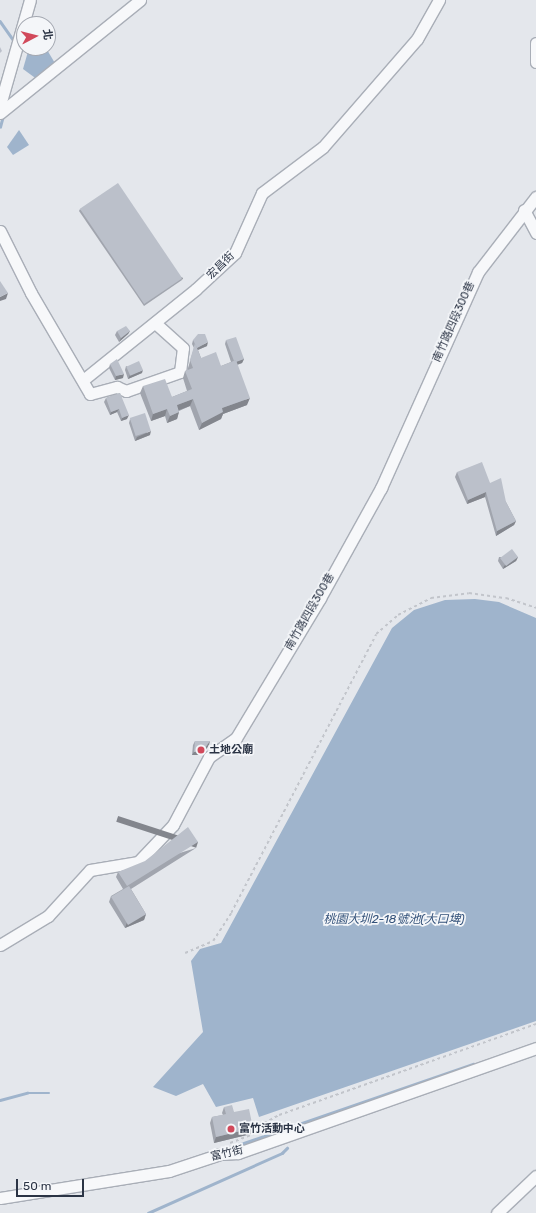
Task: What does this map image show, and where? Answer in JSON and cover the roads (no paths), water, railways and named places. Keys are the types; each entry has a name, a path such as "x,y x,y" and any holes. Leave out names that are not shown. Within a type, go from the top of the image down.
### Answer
{"street":[{"path":"0,105 30,0"},
{"path":"0,113 140,0"},
{"name":"宏昌街","path":"83,380 155,323 235,253 262,193 323,147 416,39 439,0"},
{"path":"536,43 536,62"},
{"name":"南竹路四段300巷","path":"0,945 48,916 90,870 138,862 173,825 209,757 236,738 320,598 381,488 478,272 524,210 536,197"},
{"path":"524,210 536,233"},
{"path":"0,231 31,292 90,394 117,387 126,391 180,372 183,348 155,323"},
{"name":"富竹街","path":"0,1198 169,1171 220,1154 238,1153 536,1048"},
{"path":"497,1213 536,1176"}],"water":[{"path":"27,56 51,56 56,65 38,80 23,69"},
{"path":"19,130 29,145 13,155 7,147"},
{"name":"桃園大圳2-18號池(大口埤)","path":"475,599 499,602 536,618 536,1021 259,1117 253,1098 216,1107 203,1084 176,1096 153,1087 203,1032 191,961 200,949 221,943 392,628 414,610 445,600"}],"waterway":[{"path":"0,21 14,41"},
{"path":"0,127 3,116"},
{"path":"235,1146 473,1064"},
{"path":"0,1100 27,1093 49,1093"},
{"path":"148,1213 282,1153 287,1148"}],"place":[{"name":"土地公廟","path":"201,750"},
{"name":"富竹活動中心","path":"231,1129"}]}
